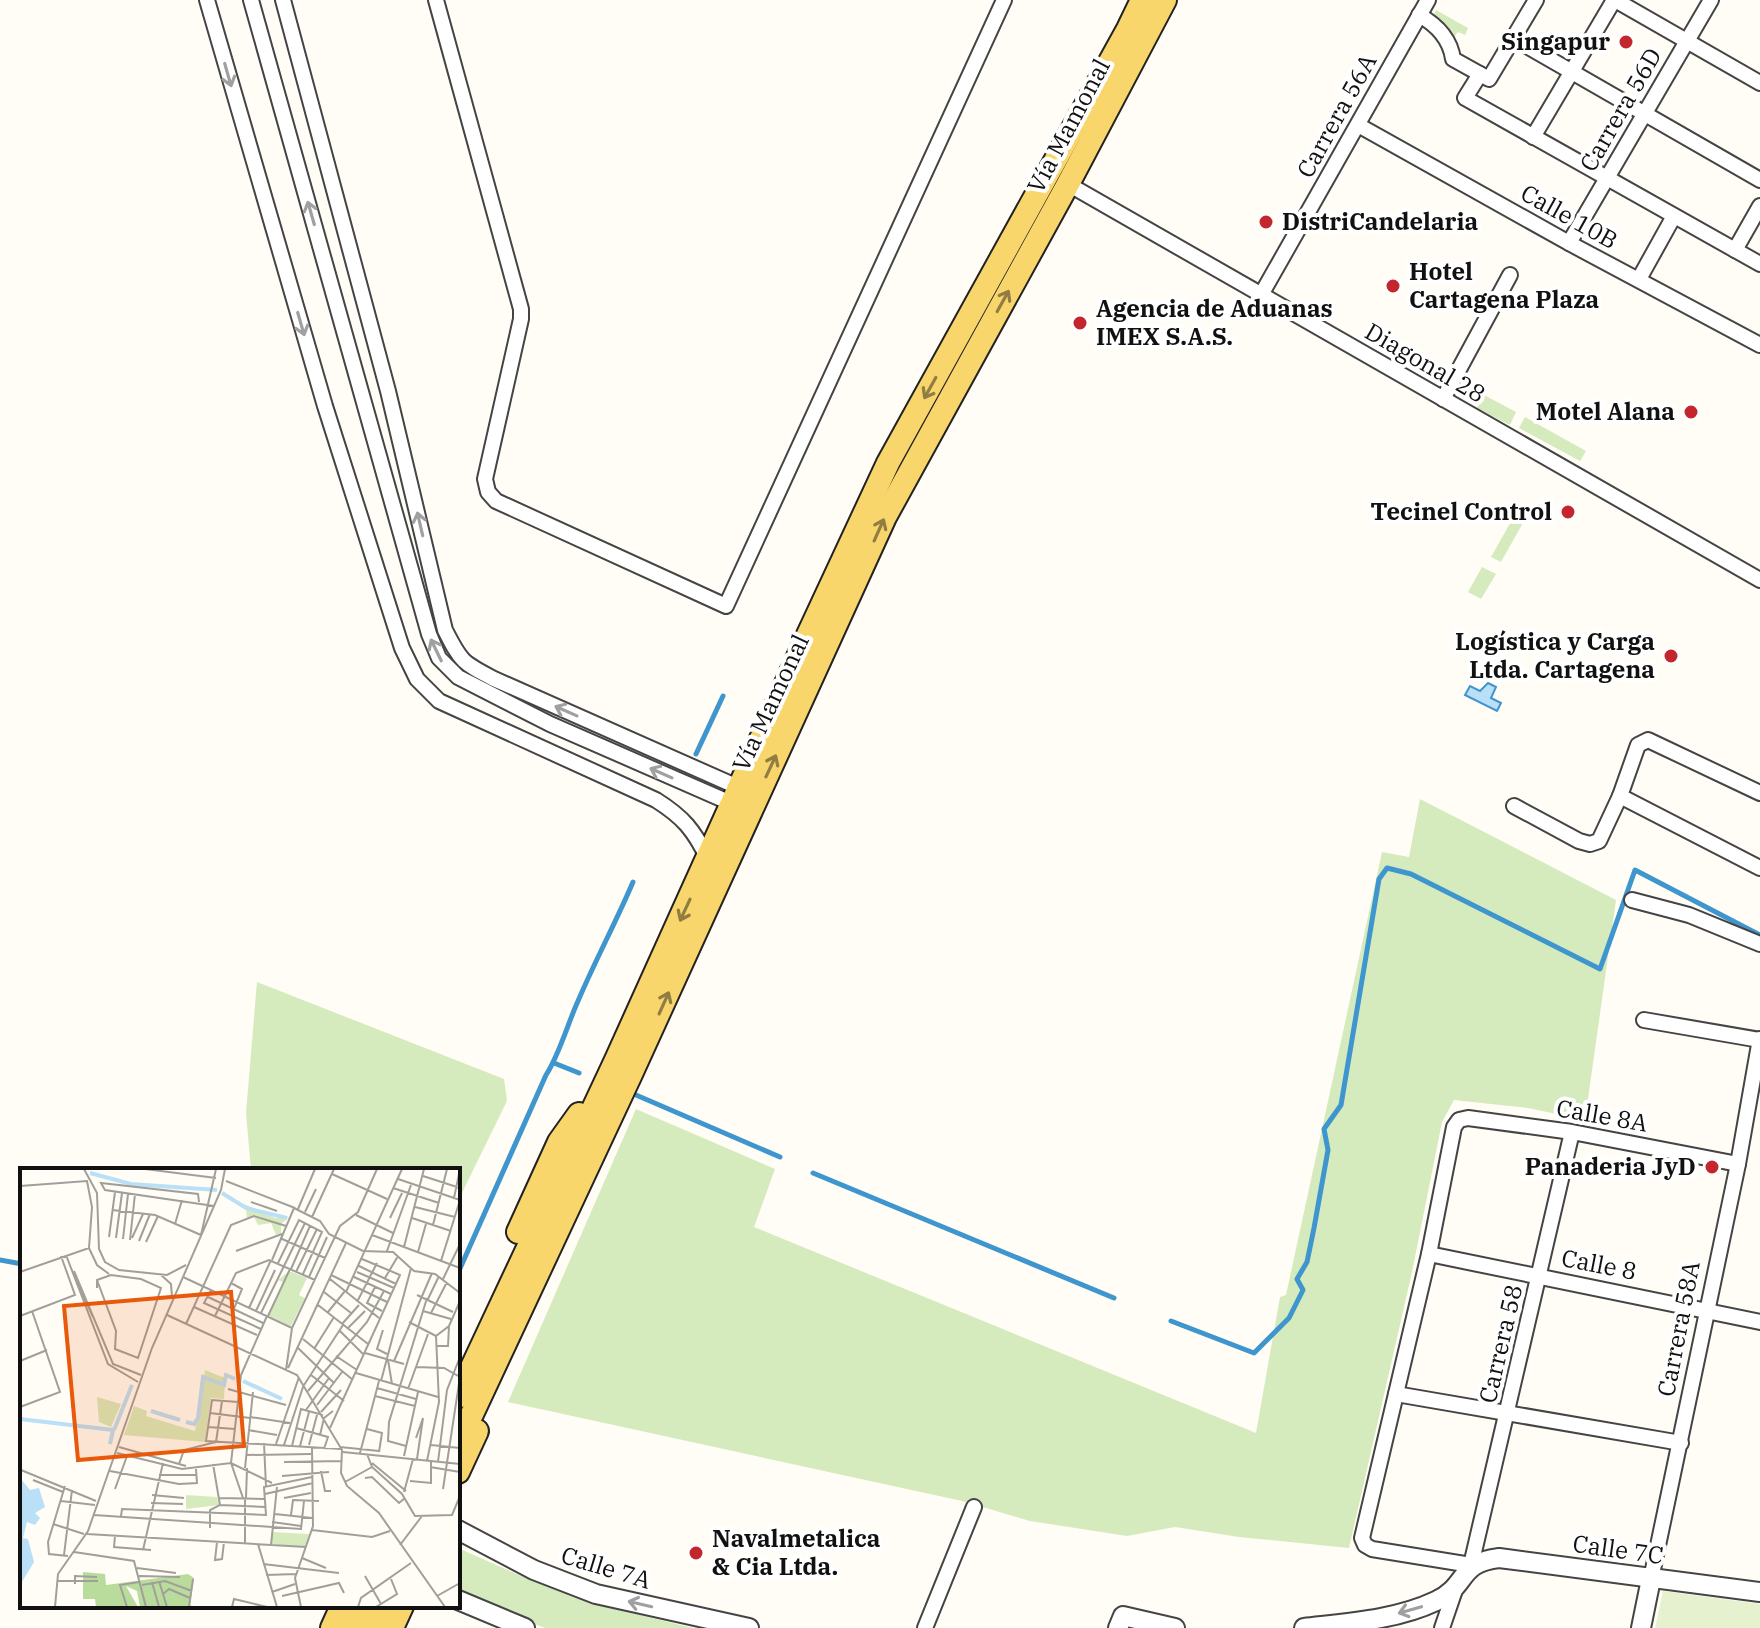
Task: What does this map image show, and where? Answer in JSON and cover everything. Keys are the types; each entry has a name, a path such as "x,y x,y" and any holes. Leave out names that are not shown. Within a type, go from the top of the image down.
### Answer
{"main road":[{"name":"Vía Mamonal","path":"624,1067 708,859 888,463 1142,0"},
{"name":"Vía Mamonal","path":"460,1393 551,1218 885,517 1165,0"},
{"path":"460,1359 559,1142 624,1067"},
{"path":"460,1468 558,1262 607,1150 624,1067"},
{"name":"Vía Mamonal","path":"460,1439 551,1218"},
{"path":"332,1628 341,1608"},
{"path":"350,1628 360,1608"},
{"path":"373,1628 382,1608"},
{"path":"392,1628 401,1608"}],"street":[{"path":"207,0 325,406 402,648 417,679 439,701 656,800 678,814 695,834 708,859"},
{"path":"251,0 429,634 439,658 458,677 550,724 736,796"},
{"path":"283,0 388,391 445,630 454,648 465,664 736,796"},
{"path":"436,0 521,309 485,479 488,492 496,501 726,606 1004,0"},
{"name":"Carrera 56A","path":"1261,295 1428,0"},
{"path":"1419,15 1433,23 1445,36 1453,59 1489,79 1536,0"},
{"path":"1533,137 1614,0 1760,83"},
{"name":"Carrera 56D","path":"1569,243 1711,0"},
{"path":"1513,38 1760,180"},
{"path":"1480,74 1465,98 1760,264"},
{"name":"Calle 10B","path":"1358,125 1569,243 1759,343"},
{"name":"Diagonal 28","path":"1068,184 1760,580"},
{"path":"1735,250 1760,206"},
{"path":"1639,279 1674,216"},
{"path":"1443,399 1510,275"},
{"path":"1514,806 1579,841 1590,844 1599,841 1620,796 1638,745 1648,740 1760,793"},
{"path":"1620,796 1760,868"},
{"path":"1632,900 1689,915 1760,944"},
{"path":"1644,1020 1760,1040"},
{"name":"Carrera 58A","path":"1641,1628 1738,1164 1760,1040"},
{"name":"Calle 8A","path":"1429,1254 1454,1127 1459,1120 1468,1118 1572,1132 1738,1164"},
{"name":"Carrera 58","path":"1471,1565 1572,1132"},
{"path":"1429,1254 1396,1394 1681,1443"},
{"name":"Calle 8","path":"1429,1254 1760,1322"},
{"name":"Calle 7C","path":"1396,1394 1362,1538 1365,1545 1372,1549 1471,1565 1499,1558 1760,1592"},
{"path":"925,1628 974,1507"},
{"name":"Calle 7A","path":"460,1531 534,1570 596,1594 749,1628"},
{"path":"1442,1628 1456,1587 1471,1565"},
{"path":"1304,1628 1407,1612 1440,1599 1456,1587"},
{"path":"460,1601 520,1627"},
{"path":"1120,1622 1175,1628"}],"green space":[{"path":"1436,10 1468,28 1465,35 1458,32 1453,38 1433,17"},
{"path":"1484,395 1516,412 1510,425 1477,408"},
{"path":"1525,417 1586,451 1580,461 1519,428"},
{"path":"1518,509 1528,514 1501,562 1491,557"},
{"path":"1482,567 1496,574 1481,599 1468,592"},
{"path":"1420,799 1616,900 1585,1120 1528,1108 1454,1100 1442,1122 1412,1272 1349,1548 1175,1527 1127,1536 1030,1521 962,1501 508,1402 636,1109 775,1169 754,1227 1256,1433 1280,1297 1286,1295 1382,852 1409,857"},
{"path":"257,982 504,1079 507,1101 460,1197 460,1168 251,1168 246,1113"},
{"path":"460,1549 594,1604 693,1628 545,1628 460,1596"},
{"path":"1663,1591 1760,1604 1760,1628 1655,1628"}],"water":[{"path":"1488,683 1496,687 1491,698 1501,703 1497,711 1465,695 1470,686 1480,691"}],"waterway":[{"path":"696,754 723,696"},
{"path":"1171,1321 1254,1353 1289,1318 1303,1290 1297,1279 1307,1262 1314,1228 1328,1150 1324,1129 1341,1105 1379,879 1387,868 1411,874 1600,969 1635,870 1760,935"},
{"path":"460,1268 633,882"},
{"path":"554,1063 579,1073"},
{"path":"636,1095 780,1157"},
{"path":"813,1173 1114,1298"},
{"path":"0,1260 20,1264"}],"place":[{"name":"Singapur","path":"1626,42"},
{"name":"DistriCandelaria","path":"1266,222"},
{"name":"Hotel Cartagena Plaza","path":"1393,286"},
{"name":"Agencia de Aduanas IMEX S.A.S.","path":"1080,323"},
{"name":"Motel Alana","path":"1691,412"},
{"name":"Tecinel Control","path":"1568,512"},
{"name":"Logística y Carga Ltda. Cartagena","path":"1671,656"},
{"name":"Panaderia JyD","path":"1712,1167"},
{"name":"Navalmetalica & Cia Ltda.","path":"696,1553"}]}
